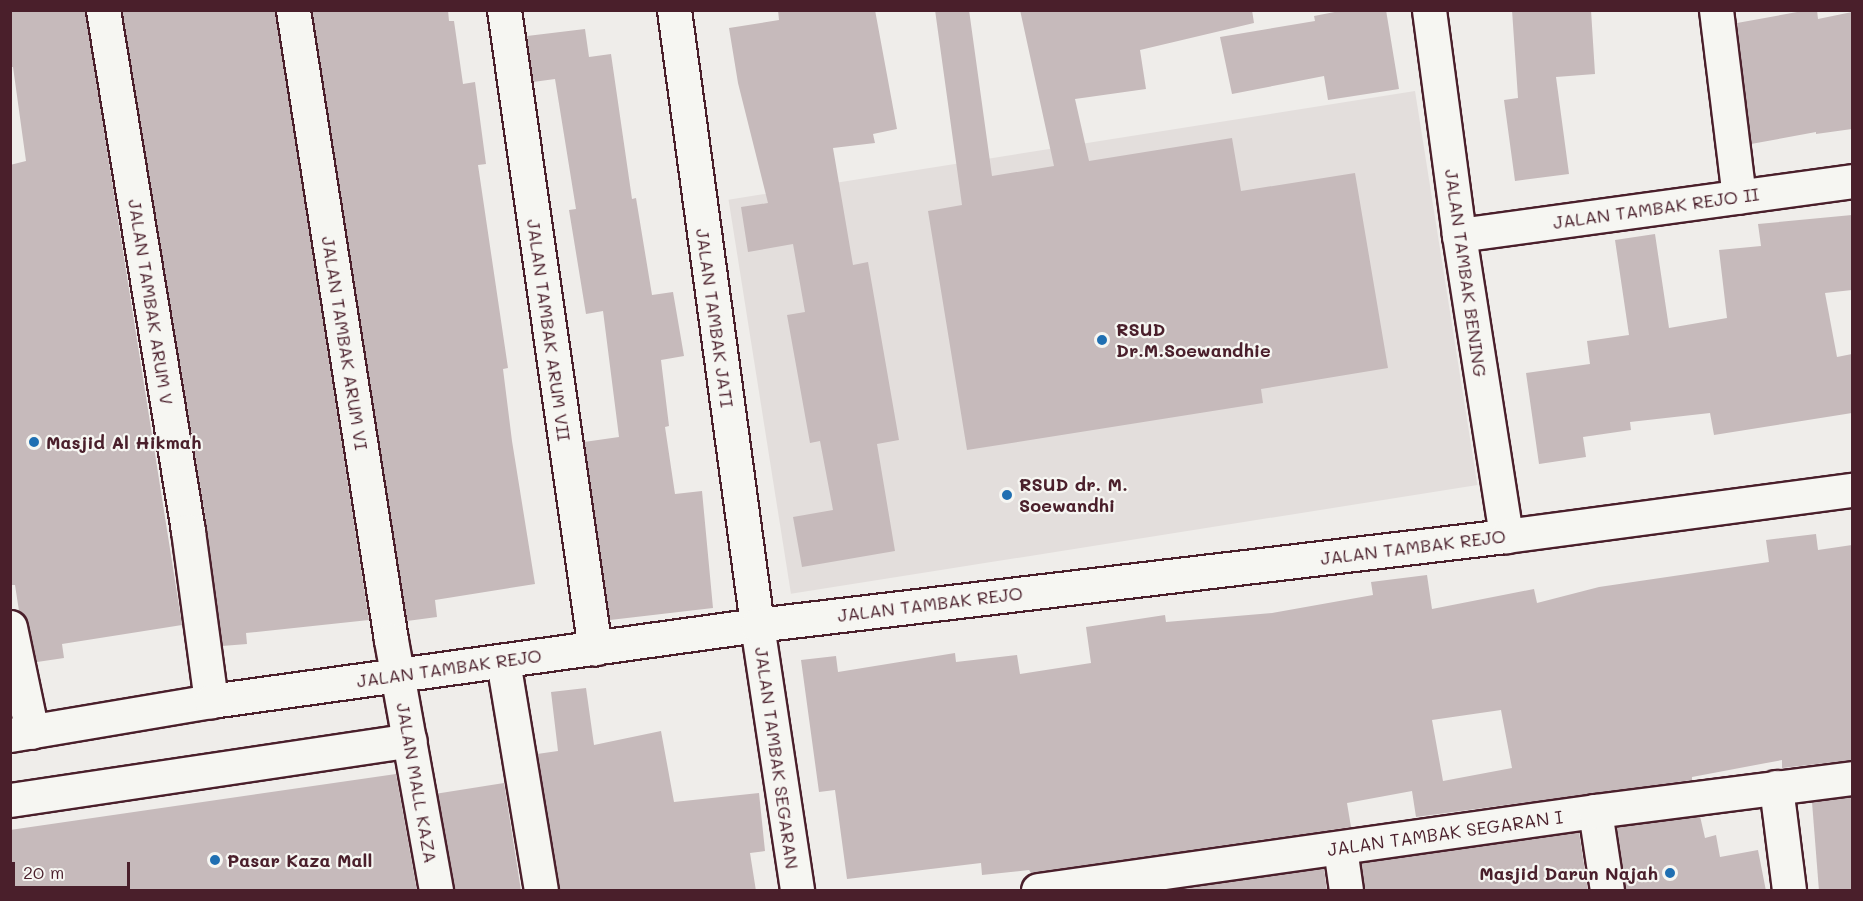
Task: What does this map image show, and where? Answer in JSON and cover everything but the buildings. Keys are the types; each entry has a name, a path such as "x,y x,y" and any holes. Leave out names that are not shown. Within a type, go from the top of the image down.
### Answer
{"street":[{"name":"JALAN TAMBAK ARUM V","path":"103,10 188,531 211,701"},
{"name":"JALAN TAMBAK ARUM VI","path":"293,10 397,676"},
{"name":"JALAN TAMBAK ARUM VII","path":"504,10 595,649"},
{"name":"JALAN TAMBAK JATI","path":"674,10 757,625"},
{"name":"JALAN TAMBAK BENING","path":"1429,10 1459,235 1506,536"},
{"path":"1716,10 1739,197"},
{"name":"JALAN TAMBAK REJO II","path":"1459,235 1852,180"},
{"name":"JALAN TAMBAK REJO","path":"21,733 211,701 757,625 1506,536 1852,490"},
{"name":"JALAN TAMBAK SEGARAN","path":"757,625 797,891"},
{"path":"10,627 21,733"},
{"path":"503,661 541,891"},
{"name":"JALAN MALL KAZA","path":"397,676 436,891"},
{"path":"13,800 410,740"},
{"name":"JALAN TAMBAK SEGARAN I","path":"1038,891 1111,885 1340,848 1595,811 1852,778"},
{"path":"1776,787 1789,891"},
{"path":"1595,811 1607,891"},
{"path":"1340,848 1346,891"}],"shaded area":[{"name":"RSUD Dr.M.Soewandhie","path":"1415,91 1477,485 791,594 729,200"}],"place":[{"name":"RSUD Dr.M.Soewandhie","path":"1102,340"},
{"name":"Masjid Al Hikmah","path":"34,442"},
{"name":"RSUD dr. M. Soewandhi","path":"1007,495"},
{"name":"Pasar Kaza Mall","path":"215,860"},
{"name":"Masjid Darun Najah","path":"1670,873"}]}
